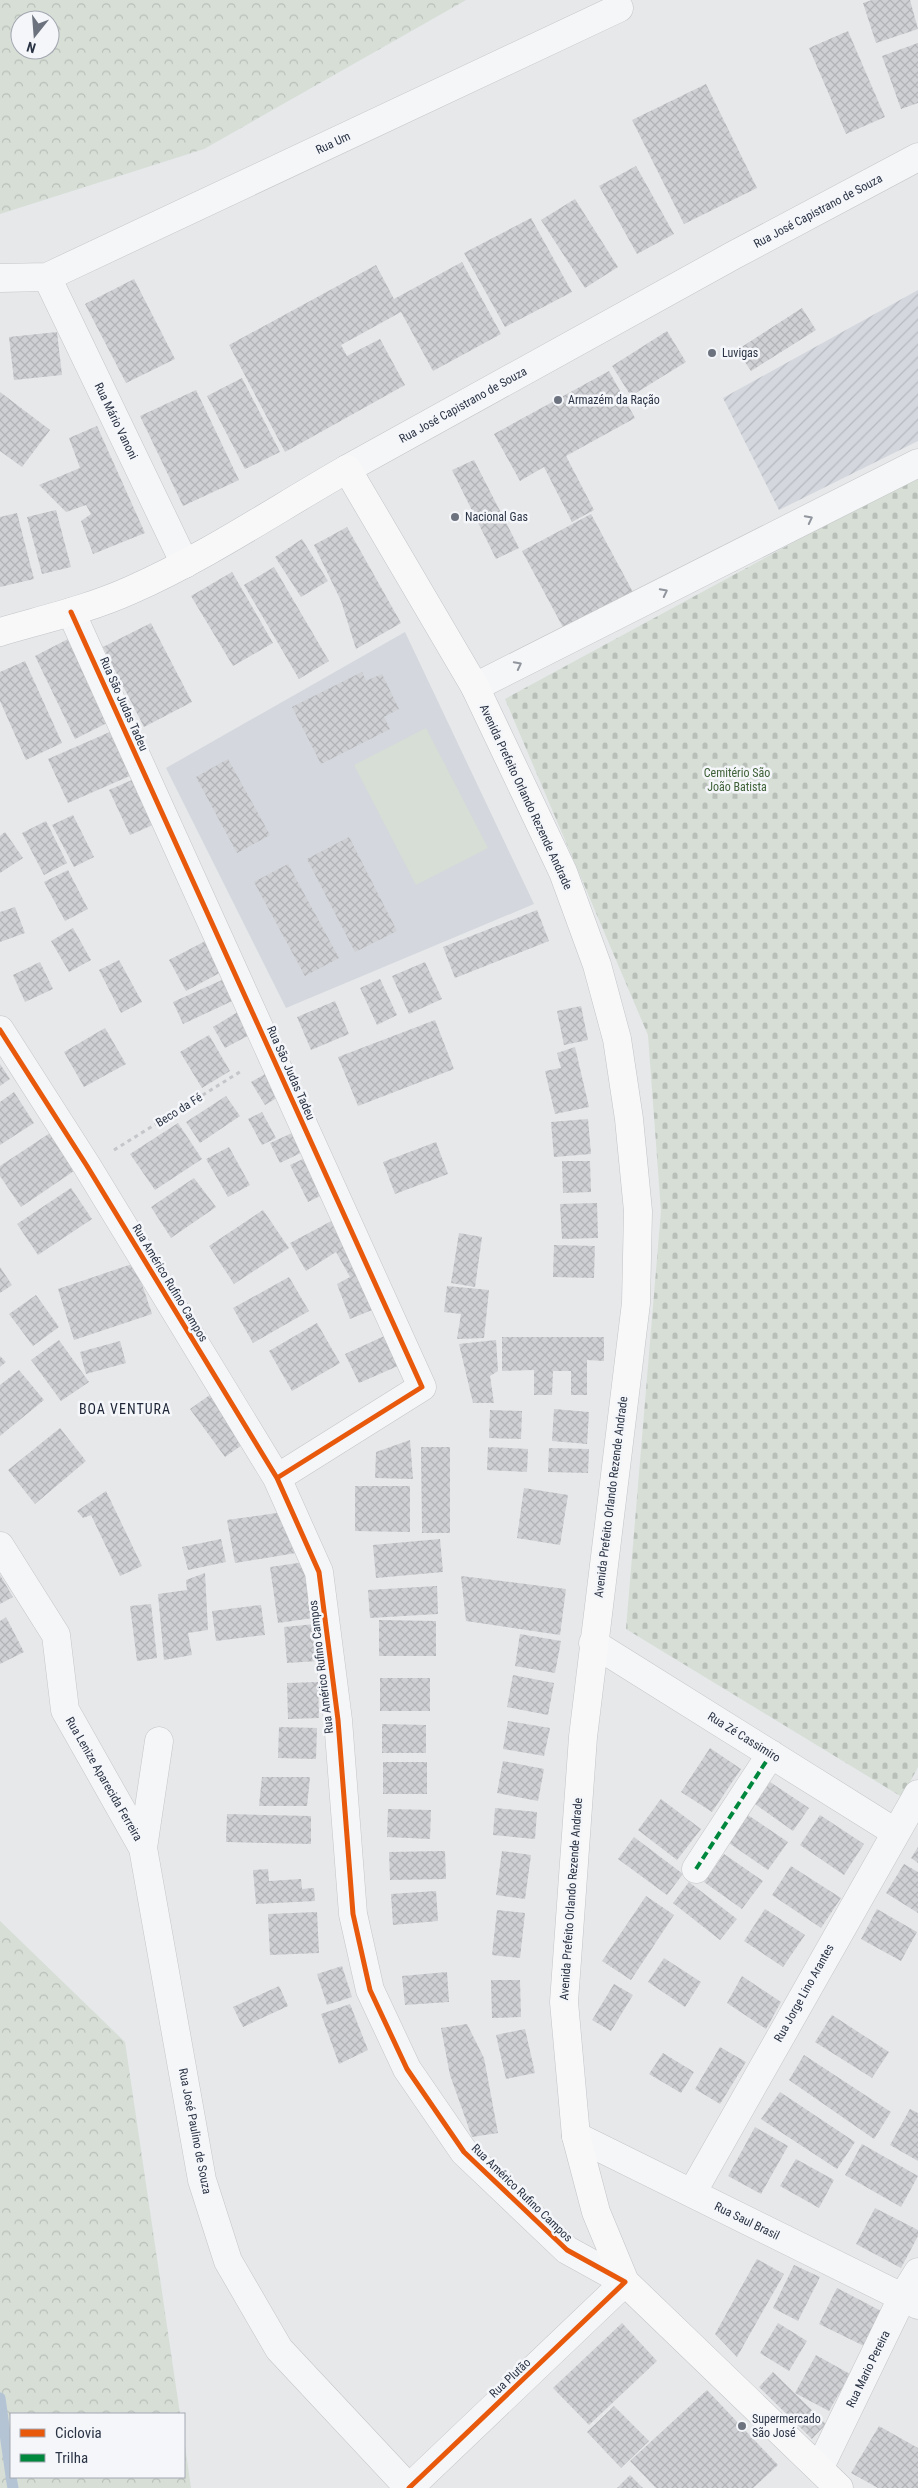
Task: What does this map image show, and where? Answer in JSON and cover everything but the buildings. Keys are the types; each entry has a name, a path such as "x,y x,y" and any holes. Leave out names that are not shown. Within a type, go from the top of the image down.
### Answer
{"main road":[{"name":"Rua José Capistrano de Souza","path":"0,632 71,612 129,591 185,564 347,469"},
{"name":"Avenida Prefeito Orlando Rezende Andrade","path":"347,469 475,687 563,872 597,965 617,1039 629,1119 638,1211 636,1303 583,1737 564,2002 576,2136 596,2212 625,2282 820,2467 839,2488"}],"street":[{"name":"Rua Um","path":"47,277 619,8"},
{"name":"Rua José Capistrano de Souza","path":"347,469 918,157"},
{"path":"0,278 47,277"},
{"name":"Rua Mário Vanoni","path":"47,277 185,564"},
{"path":"475,687 918,463"},
{"name":"Rua São Judas Tadeu","path":"71,612 422,1388 277,1478"},
{"name":"Rua Américo Rufino Campos","path":"0,1030 87,1166 277,1478 319,1572 338,1720 353,1914 370,1990 407,2069 464,2152 567,2250 625,2282"},
{"name":"Rua Lenize Aparecida Ferreira","path":"0,1546 56,1635 65,1710 144,1848"},
{"name":"Rua Zé Cassimiro","path":"593,1643 895,1832"},
{"name":"Rua José Paulino de Souza","path":"159,1741 144,1848 202,2180 228,2261 279,2350 409,2488"},
{"path":"696,1868 771,1754"},
{"name":"Rua Jorge Lino Arantes","path":"692,2193 918,1794"},
{"name":"Rua Saul Brasil","path":"576,2136 910,2302"},
{"name":"Rua Mario Pereira","path":"820,2467 910,2302 918,2272"},
{"name":"Rua Plutão","path":"409,2488 625,2282"}],"shaded area":[{"path":"918,290 918,441 779,510 723,398"},
{"path":"405,632 534,904 286,1008 166,768"}],"green space":[{"path":"0,0 466,0 204,149 0,214"},
{"name":"Cemitério São João Batista","path":"918,475 918,1767 902,1797 626,1629 661,1211 648,1035 505,699"},
{"path":"426,728 488,848 416,885 354,765"},
{"path":"0,1921 125,2042 180,2413 10,2413 10,2478 185,2478 185,2446 191,2488 0,2488"}],"waterway":[{"path":"0,2398 10,2469"},
{"path":"11,2478 13,2488"}],"marked path":[{"path":"696,1869 771,1754"}],"cycle path":[{"path":"71,612 422,1387 277,1478"},
{"path":"0,1030 87,1166 277,1478 319,1572 338,1720 353,1914 370,1990 407,2069 464,2152 567,2250 625,2282 409,2488"}],"place":[{"name":"Luvigas","path":"712,353"},
{"name":"Armazém da Ração","path":"558,400"},
{"name":"Nacional Gas","path":"455,517"},
{"name":"Supermercado São José","path":"742,2426"}],"district":[{"name":"BOA VENTURA","path":"125,1409"}]}
